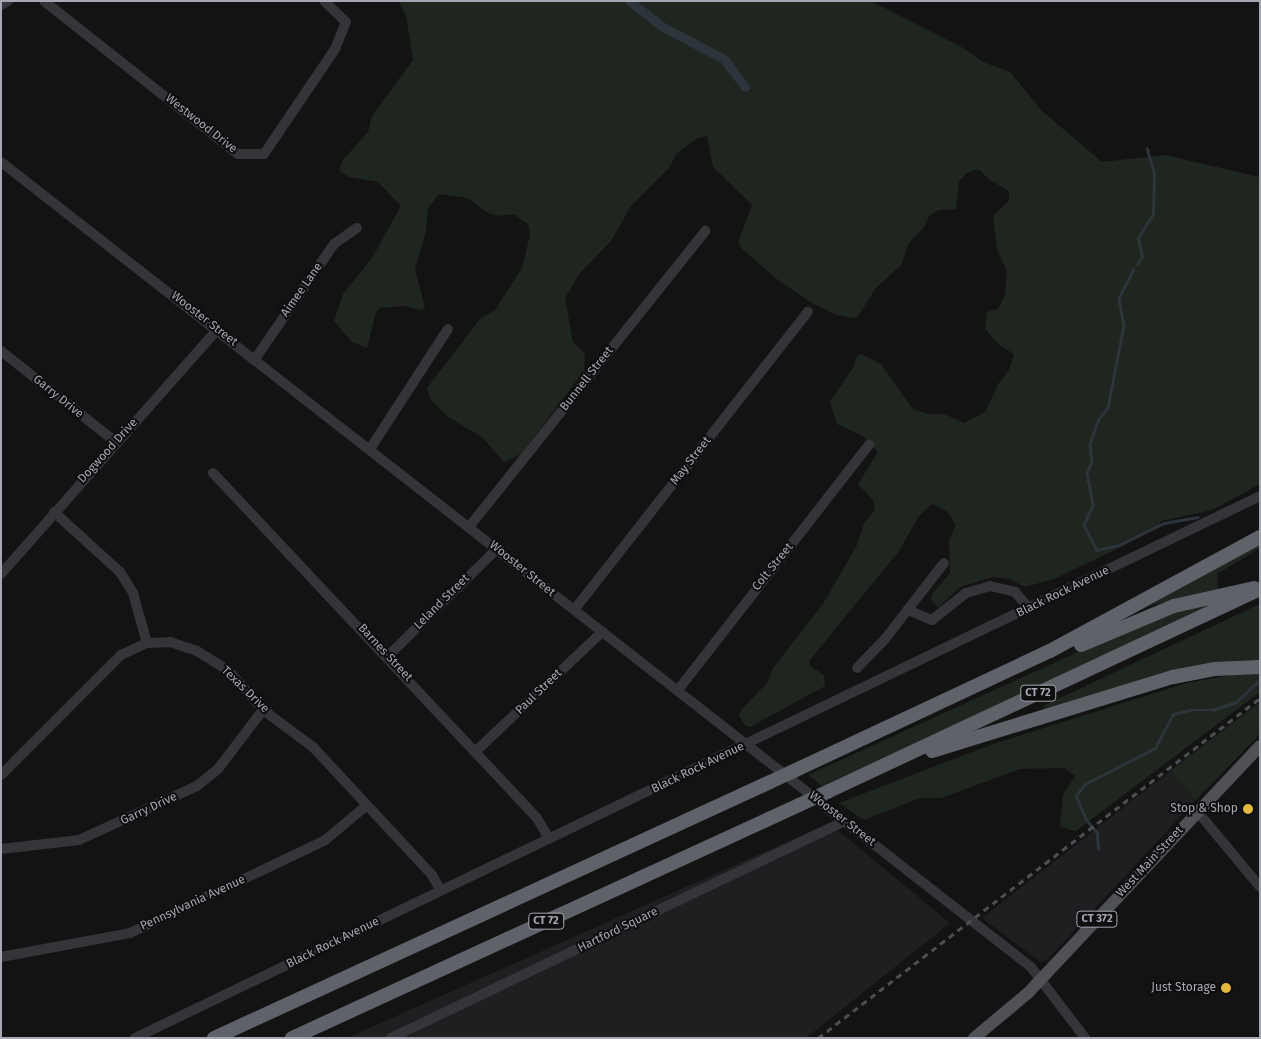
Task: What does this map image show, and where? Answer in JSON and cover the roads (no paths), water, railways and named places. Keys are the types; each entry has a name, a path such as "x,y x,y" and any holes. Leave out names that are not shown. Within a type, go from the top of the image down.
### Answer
{"highway":[{"path":"1182,580 1260,529"},
{"name":"CT 72","path":"214,1038 1050,651 1260,537"},
{"path":"917,714 960,701 1142,618 1219,594 1260,588"},
{"name":"CT 72","path":"292,1038 799,805 1260,588"},
{"path":"865,774 1163,680 1236,667 1260,667"}],"main road":[{"name":"West Main Street","path":"974,1038 1010,1010 1041,979 1260,746"}],"street":[{"path":"1,5 8,1"},
{"name":"Westwood Drive","path":"44,1 238,154 264,154 336,49 346,22 324,1"},
{"name":"Wooster Street","path":"1,162 255,358 845,821 1041,979 1085,1038"},
{"name":"Aimee Lane","path":"255,358 334,244 357,228"},
{"name":"Bunnell Street","path":"469,527 704,231"},
{"name":"May Street","path":"574,610 808,312"},
{"path":"370,449 448,329"},
{"name":"Dogwood Drive","path":"1,574 217,330"},
{"name":"Garry Drive","path":"1,351 116,442"},
{"name":"Colt Street","path":"678,690 869,445"},
{"name":"Barnes Street","path":"213,473 388,656 537,818 549,839"},
{"name":"Black Rock Avenue","path":"136,1038 1260,496"},
{"path":"54,512 120,572 133,592 147,643"},
{"name":"Leland Street","path":"388,656 497,549"},
{"path":"857,668 908,610 944,563"},
{"path":"908,610 932,620 966,593 990,586 1015,592 1029,608"},
{"name":"Paul Street","path":"475,752 602,632"},
{"name":"Texas Drive","path":"1,776 96,677 121,655 147,643 170,642 197,651 228,670 263,710 313,747 432,875 441,891"},
{"name":"Garry Drive","path":"1,849 79,840 197,786 218,769 263,710"},
{"name":"Pennsylvania Avenue","path":"1,957 130,933 324,841 367,805"},
{"path":"1197,811 1260,887"},
{"name":"Hartford Square","path":"391,1038 845,821"}],"waterway":[{"path":"629,1 663,27 724,59 745,87"},
{"path":"1137,264 1142,257 1138,238 1153,214 1154,174 1147,149"},
{"path":"1134,269 1119,298 1124,325 1108,408 1099,419 1090,444 1092,462 1087,473 1093,505 1084,525 1097,550 1119,545 1164,523 1197,517"},
{"path":"1098,849 1097,833 1086,820 1076,796 1085,784 1155,748 1173,714 1190,710 1213,710 1236,702 1260,680"}],"railway":[{"path":"818,1038 1260,698"}],"place":[{"name":"Stop & Shop","path":"1248,809"},
{"name":"Just Storage","path":"1226,988"}]}
